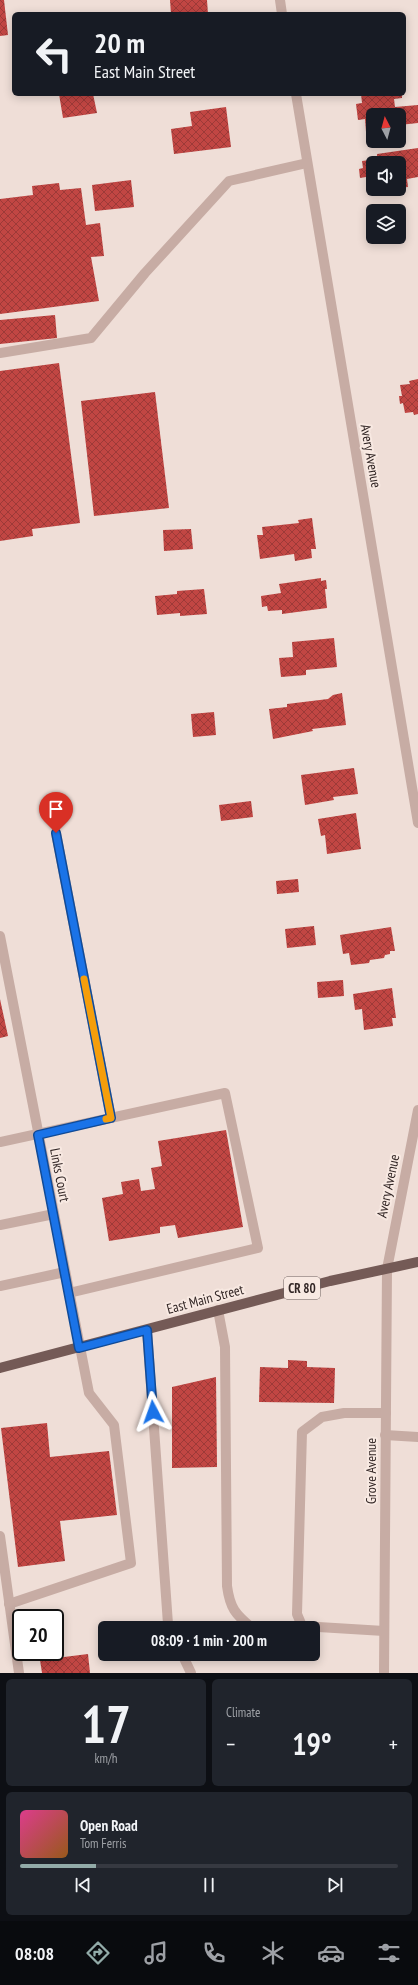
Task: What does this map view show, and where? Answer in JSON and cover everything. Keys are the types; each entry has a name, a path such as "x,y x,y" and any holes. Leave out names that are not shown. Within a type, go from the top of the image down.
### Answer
{"main road":[{"name":"East Main Street","path":"0,1368 330,1281 418,1262"}],"street":[{"path":"280,0 282,12"},
{"name":"Avery Avenue","path":"296,96 418,823"},
{"path":"0,352 92,338 145,273 229,181 307,163"},
{"path":"56,833 111,1118"},
{"name":"Links Court","path":"0,936 64,1272 89,1393 114,1426 131,1563 10,1604"},
{"path":"0,1142 38,1135 224,1092 258,1248 69,1293"},
{"name":"Avery Avenue","path":"387,1269 418,1110"},
{"path":"0,1225 54,1214"},
{"name":"Grove Avenue","path":"384,1673 387,1269"},
{"path":"0,1286 64,1272"},
{"path":"218,1310 225,1347 227,1586 230,1603 236,1615 243,1621"},
{"path":"147,1330 168,1621"},
{"path":"299,1621 297,1614 302,1432 322,1417 344,1413 386,1413"},
{"path":"385,1435 418,1436"},
{"path":"0,1536 19,1673"},
{"path":"320,1628 384,1632"},
{"path":"185,1661 191,1673"}],"building":[{"path":"0,0 4,0 8,35 0,36"},
{"path":"170,0 207,0 208,12 171,12"},
{"path":"59,96 93,96 97,113 63,118"},
{"path":"361,96 402,96 402,98 394,99 395,107 418,105 418,123 406,124 406,108 366,108 366,132 365,119 358,120 356,104 362,103"},
{"path":"226,107 231,147 174,154 171,129 192,126 190,112"},
{"path":"418,148 418,177 407,179 408,187 406,187 406,156 377,156 377,154"},
{"path":"366,160 366,177 360,178 359,169 363,168 362,161"},
{"path":"131,180 134,207 95,211 92,185"},
{"path":"59,183 60,190 81,188 86,225 100,223 104,256 91,257 99,301 0,314 0,199 33,195 32,186"},
{"path":"55,315 57,338 0,344 0,320"},
{"path":"59,363 80,523 32,529 33,536 0,541 0,371"},
{"path":"418,379 418,414 414,415 413,412 405,413 403,403 400,404 399,396 402,396 400,385 410,384 409,381"},
{"path":"155,392 169,508 94,516 81,401"},
{"path":"312,518 316,549 311,549 312,558 295,561 294,554 260,559 257,535 263,535 262,527 299,523 298,520"},
{"path":"191,529 193,549 164,551 163,530"},
{"path":"321,578 321,581 326,580 327,589 325,589 327,608 282,614 282,610 268,611 267,606 262,607 261,596 281,593 279,584"},
{"path":"204,589 207,614 180,616 180,613 157,615 155,596 177,594 177,591"},
{"path":"334,638 337,667 306,670 306,675 281,677 279,658 293,657 292,642"},
{"path":"342,693 346,725 312,729 313,731 273,739 269,709 287,707 287,704 328,699 333,695"},
{"path":"214,712 216,735 193,737 191,714"},
{"path":"354,768 358,794 333,797 334,800 305,805 301,775"},
{"path":"251,801 253,817 221,821 219,805"},
{"path":"356,813 361,849 327,854 325,835 321,836 318,819"},
{"path":"298,879 299,892 277,894 276,881"},
{"path":"314,926 316,945 287,948 285,929"},
{"path":"391,927 395,951 390,951 390,954 385,955 384,958 370,960 369,963 351,965 349,953 343,954 340,935"},
{"path":"343,980 344,996 318,998 317,982"},
{"path":"392,988 396,1018 392,1018 393,1026 364,1030 362,1009 355,1010 353,994"},
{"path":"0,999 8,1036 0,1038"},
{"path":"226,1130 243,1227 178,1238 175,1225 160,1227 160,1233 109,1241 102,1198 123,1194 121,1182 139,1179 141,1191 155,1189 151,1168 162,1166 158,1141"},
{"path":"288,1360 307,1361 307,1367 335,1368 334,1403 259,1402 260,1367 288,1368"},
{"path":"216,1377 217,1467 172,1468 172,1387"},
{"path":"47,1423 50,1457 109,1451 117,1515 60,1521 65,1561 18,1567 1,1428"},
{"path":"88,1654 90,1673 42,1673 40,1661 64,1661 64,1657"}],"slow traffic":[{"path":"84,979 111,1118 106,1119"}],"route":[{"path":"56,833 111,1118 38,1135 79,1348 147,1330 153,1412"}]}
